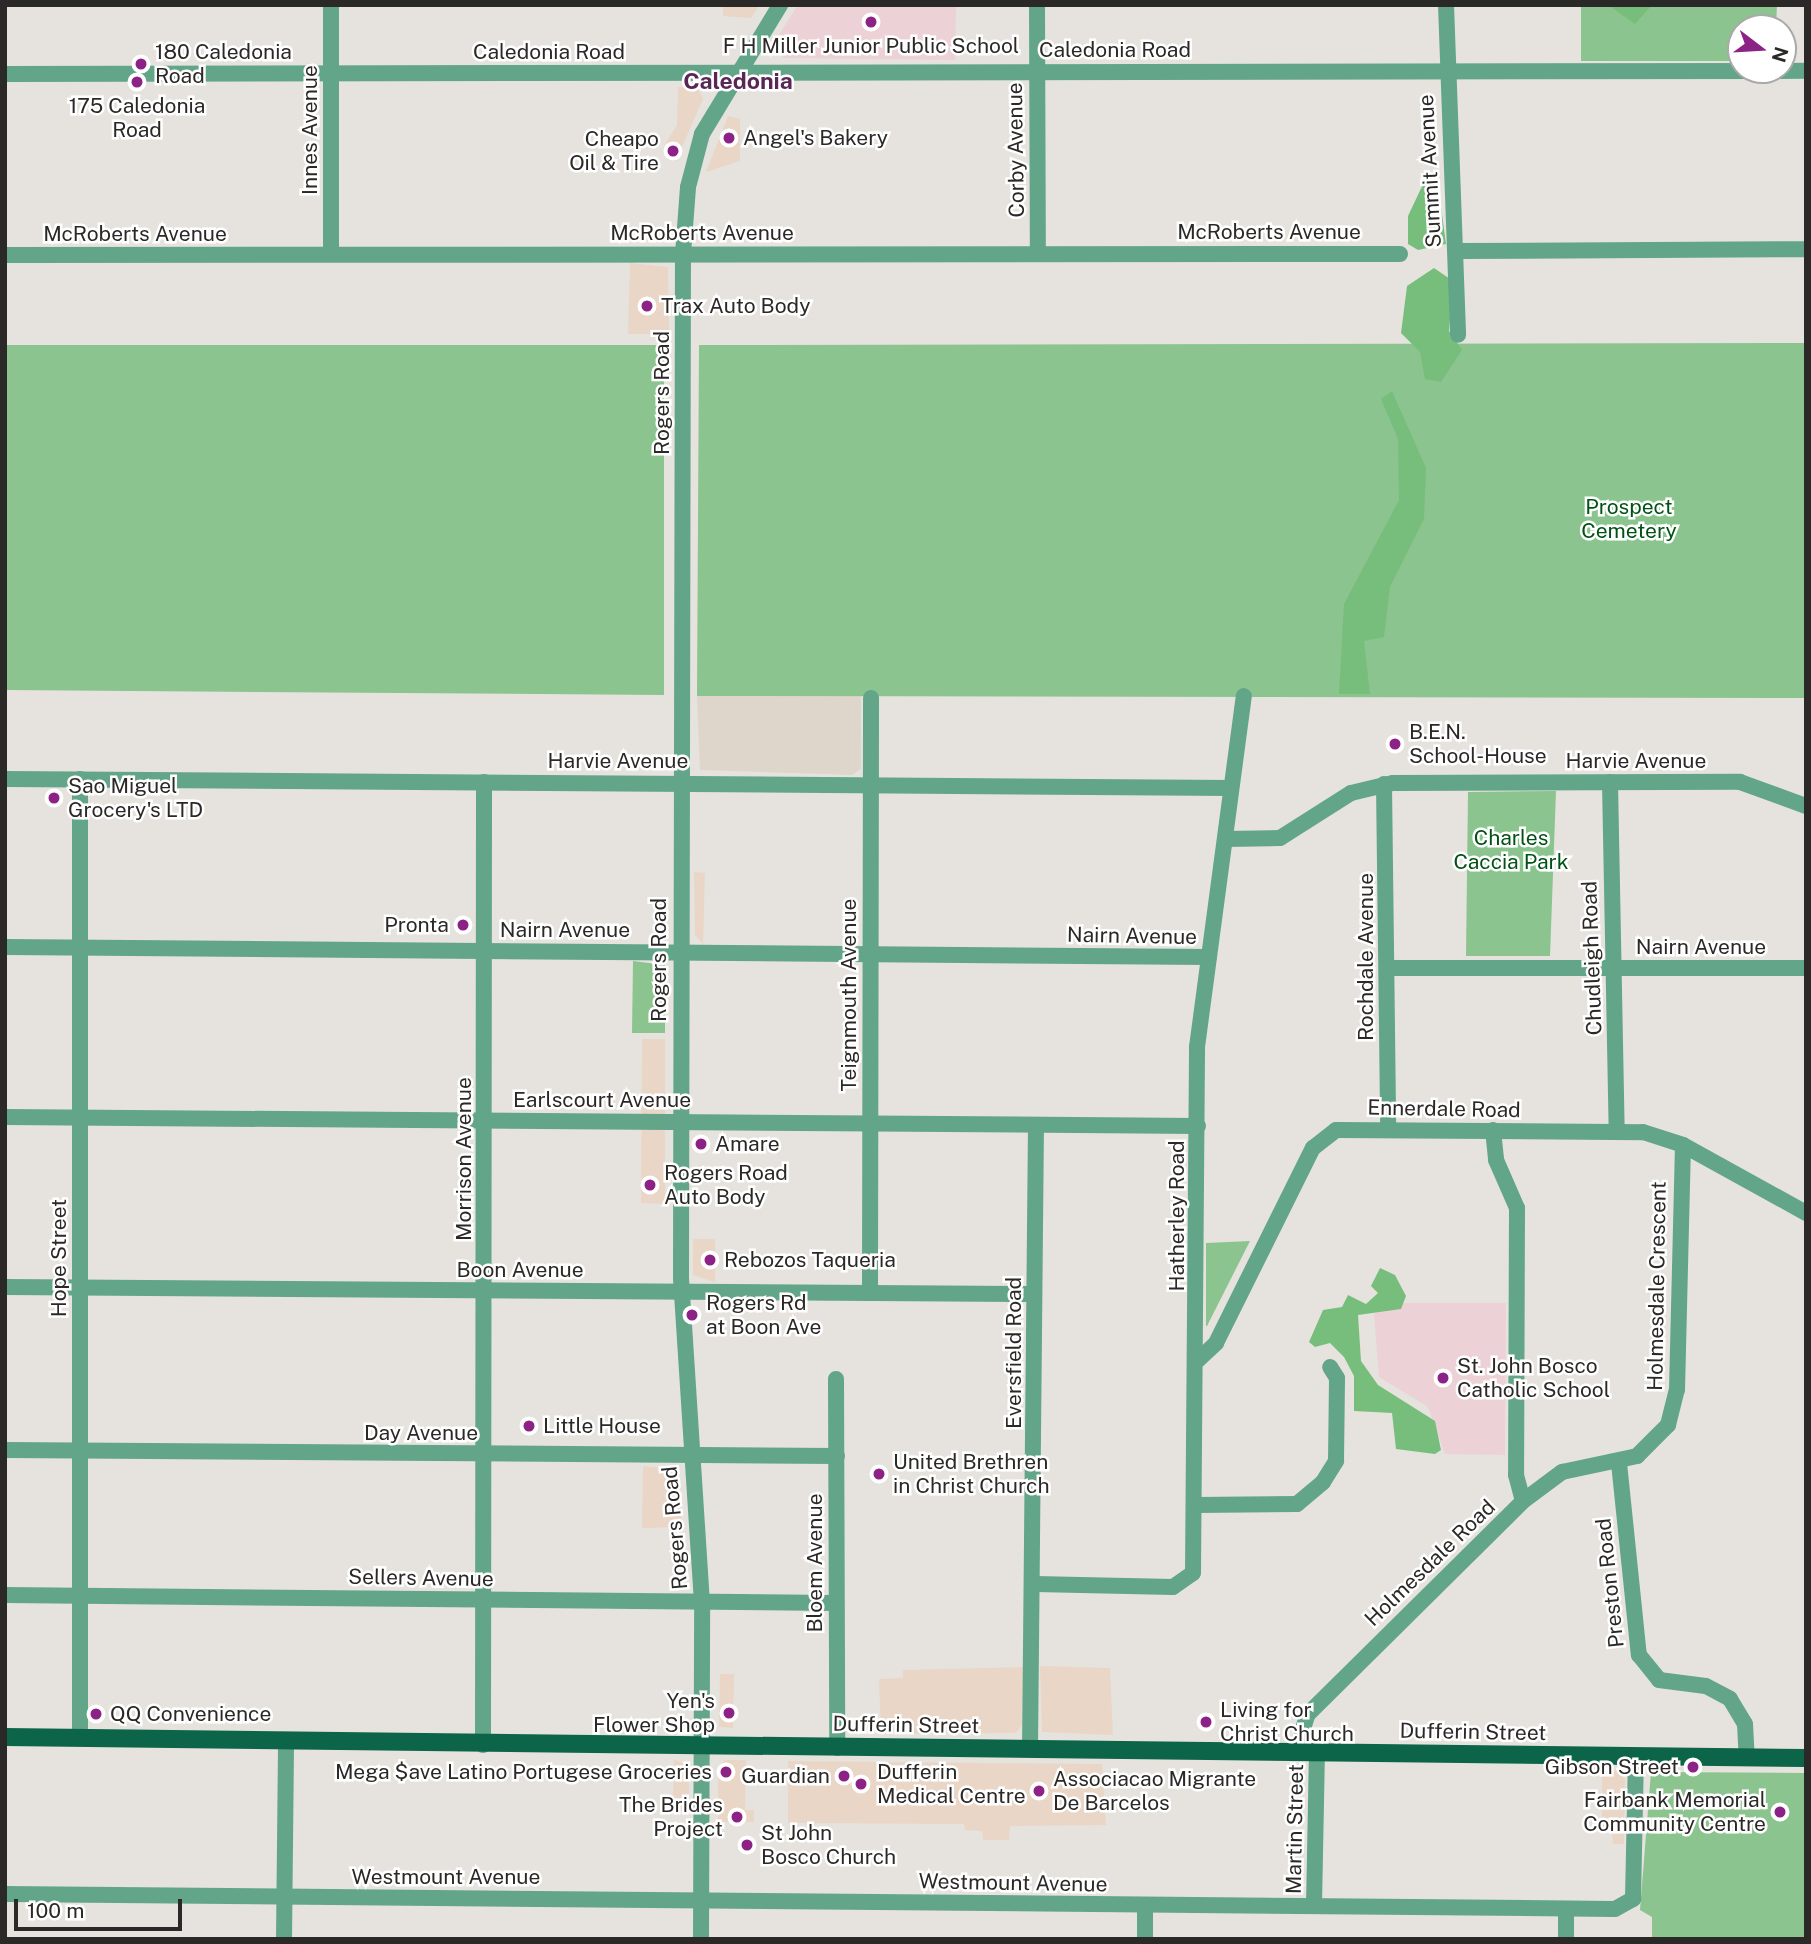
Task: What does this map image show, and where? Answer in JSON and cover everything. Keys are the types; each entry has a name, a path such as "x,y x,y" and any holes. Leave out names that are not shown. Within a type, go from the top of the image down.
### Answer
{"main road":[{"name":"Dufferin Street","path":"5,1737 286,1743 704,1745 1806,1758"}],"street":[{"name":"Innes Avenue","path":"331,5 331,254"},
{"name":"Rogers Road","path":"701,1939 704,1745 702,1603 681,1292 679,1122 683,254 694,159 737,71 780,5"},
{"name":"Corby Avenue","path":"1037,5 1038,253"},
{"name":"Summit Avenue","path":"1446,5 1446,72 1458,335"},
{"name":"Caledonia Road","path":"5,74 1806,71"},
{"path":"1456,251 1806,249"},
{"name":"McRoberts Avenue","path":"5,255 1399,254"},
{"name":"Hatherley Road","path":"1035,1584 1185,1585 1194,1573 1197,1047 1244,696"},
{"name":"Teignmouth Avenue","path":"870,1292 871,698"},
{"name":"Harvie Avenue","path":"5,779 1231,788"},
{"name":"Hope Street","path":"80,779 80,1737"},
{"name":"Morrison Avenue","path":"483,1745 484,782"},
{"name":"Chudleigh Road","path":"1610,782 1617,1132"},
{"name":"Harvie Avenue","path":"1226,839 1280,838 1351,793 1384,784 1740,782 1806,806"},
{"name":"Rochdale Avenue","path":"1384,784 1388,1129"},
{"name":"Nairn Avenue","path":"5,947 679,950 1209,957"},
{"name":"Nairn Avenue","path":"1387,968 1806,968"},
{"name":"Earlscourt Avenue","path":"5,1117 1198,1126"},
{"name":"Eversfield Road","path":"1030,1749 1035,1584 1035,1126"},
{"name":"Ennerdale Road","path":"1197,1361 1216,1343 1321,1139 1346,1129 1655,1134 1683,1145 1806,1213"},
{"name":"Holmesdale Road","path":"1296,1752 1307,1716 1523,1501 1516,1475 1518,1216 1496,1160 1493,1130"},
{"name":"Holmesdale Crescent","path":"1523,1501 1562,1472 1619,1462 1654,1443 1676,1402 1683,1145"},
{"name":"Boon Avenue","path":"5,1287 1034,1294"},
{"path":"1196,1504 1297,1504 1323,1482 1336,1461 1337,1378 1329,1367"},
{"name":"Bloem Avenue","path":"836,1379 837,1748"},
{"name":"Day Avenue","path":"5,1450 836,1457"},
{"name":"Preston Road","path":"1619,1462 1639,1655 1659,1680 1706,1686 1730,1699 1745,1724 1747,1758"},
{"name":"Sellers Avenue","path":"5,1595 836,1603"},
{"path":"284,1939 286,1743"},
{"name":"Martin Street","path":"1314,1906 1317,1753"},
{"name":"Westmount Avenue","path":"5,1894 1566,1910 1622,1908 1634,1894 1636,1756"},
{"path":"1145,1906 1145,1939"},
{"path":"1566,1910 1566,1939"}],"shaded area":[{"path":"723,5 760,5 751,18 723,16"},
{"name":"F H Miller Junior Public School","path":"798,5 956,5 955,60 783,58 776,39"},
{"path":"678,87 698,89 703,99 676,161 667,160 667,141 677,125"},
{"path":"728,116 740,119 740,161 706,172"},
{"path":"630,263 668,267 669,334 628,334"},
{"path":"697,696 861,696 861,769 852,775 700,770"},
{"path":"694,872 705,873 703,944 695,935"},
{"path":"642,1039 665,1039 665,1204 641,1203"},
{"path":"693,1239 715,1239 715,1282 693,1275"},
{"name":"St. John Bosco Catholic School","path":"1394,1303 1506,1303 1505,1455 1445,1454 1428,1407 1379,1377 1374,1314"},
{"path":"643,1466 674,1469 682,1527 642,1528"},
{"path":"1040,1666 1110,1668 1113,1735 1042,1732"},
{"path":"1023,1667 1022,1725 1016,1733 881,1734 879,1679 903,1678 903,1670"},
{"path":"720,1674 734,1674 733,1728 719,1727"},
{"path":"674,1759 689,1766 689,1811 673,1811"},
{"path":"724,1760 746,1760 745,1810 754,1810 754,1822 718,1822 718,1769"},
{"path":"788,1761 1102,1764 1106,1825 1010,1826 1009,1840 983,1840 982,1831 965,1830 964,1824 788,1823"},
{"path":"1602,1770 1618,1771 1625,1779 1624,1844 1613,1844 1612,1832 1602,1831"}],"green space":[{"path":"1581,5 1777,5 1777,14 1727,14 1727,61 1581,61"},
{"path":"1608,5 1652,5 1635,24"},
{"path":"1425,180 1440,199 1446,244 1418,250 1408,244 1408,216"},
{"path":"1434,268 1453,281 1449,331 1462,350 1441,382 1425,379 1420,352 1401,333 1407,286"},
{"name":"Prospect Cemetery","path":"1806,343 1806,698 697,696 699,345"},
{"path":"5,345 664,345 664,695 5,690"},
{"path":"1392,391 1426,468 1424,519 1390,587 1384,637 1364,641 1370,694 1339,694 1344,604 1399,500 1398,439 1381,399"},
{"name":"Charles Caccia Park","path":"1556,791 1550,956 1466,956 1468,792"},
{"path":"633,961 665,965 665,1033 632,1033"},
{"path":"1250,1241 1207,1326 1206,1326 1206,1243"},
{"path":"1380,1268 1395,1275 1406,1296 1401,1309 1358,1315 1361,1361 1378,1385 1435,1421 1441,1450 1435,1454 1396,1449 1392,1413 1354,1411 1354,1376 1344,1357 1330,1343 1315,1347 1309,1342 1323,1310 1342,1307 1348,1295 1366,1304 1378,1293 1371,1286"},
{"path":"1651,1772 1806,1773 1806,1939 1652,1939 1652,1917 1640,1910"}],"place":[{"name":"F H Miller Junior Public School","path":"871,22"},
{"name":"180 Caledonia Road","path":"141,64"},
{"name":"175 Caledonia Road","path":"137,82"},
{"name":"Angel's Bakery","path":"729,138"},
{"name":"Cheapo Oil & Tire","path":"673,151"},
{"name":"Trax Auto Body","path":"647,306"},
{"name":"B.E.N. School-House","path":"1395,744"},
{"name":"Sao Miguel Grocery's LTD","path":"54,798"},
{"name":"Pronta","path":"463,925"},
{"name":"Amare","path":"701,1144"},
{"name":"Rogers Road Auto Body","path":"650,1185"},
{"name":"Rebozos Taqueria","path":"710,1260"},
{"name":"Rogers Rd at Boon Ave","path":"692,1315"},
{"name":"St. John Bosco Catholic School","path":"1443,1378"},
{"name":"Little House","path":"529,1426"},
{"name":"United Brethren in Christ Church","path":"879,1474"},
{"name":"Yen's Flower Shop","path":"729,1713"},
{"name":"QQ Convenience","path":"96,1714"},
{"name":"Living for Christ Church","path":"1206,1722"},
{"name":"Gibson Street","path":"1693,1767"},
{"name":"Mega $ave Latino Portugese Groceries","path":"726,1772"},
{"name":"Guardian","path":"844,1776"},
{"name":"Dufferin Medical Centre","path":"861,1784"},
{"name":"Associacao Migrante De Barcelos","path":"1039,1791"},
{"name":"Fairbank Memorial Community Centre","path":"1780,1812"},
{"name":"The Brides Project","path":"737,1817"},
{"name":"St John Bosco Church","path":"747,1845"}],"district":[{"name":"Caledonia","path":"738,81"}]}
